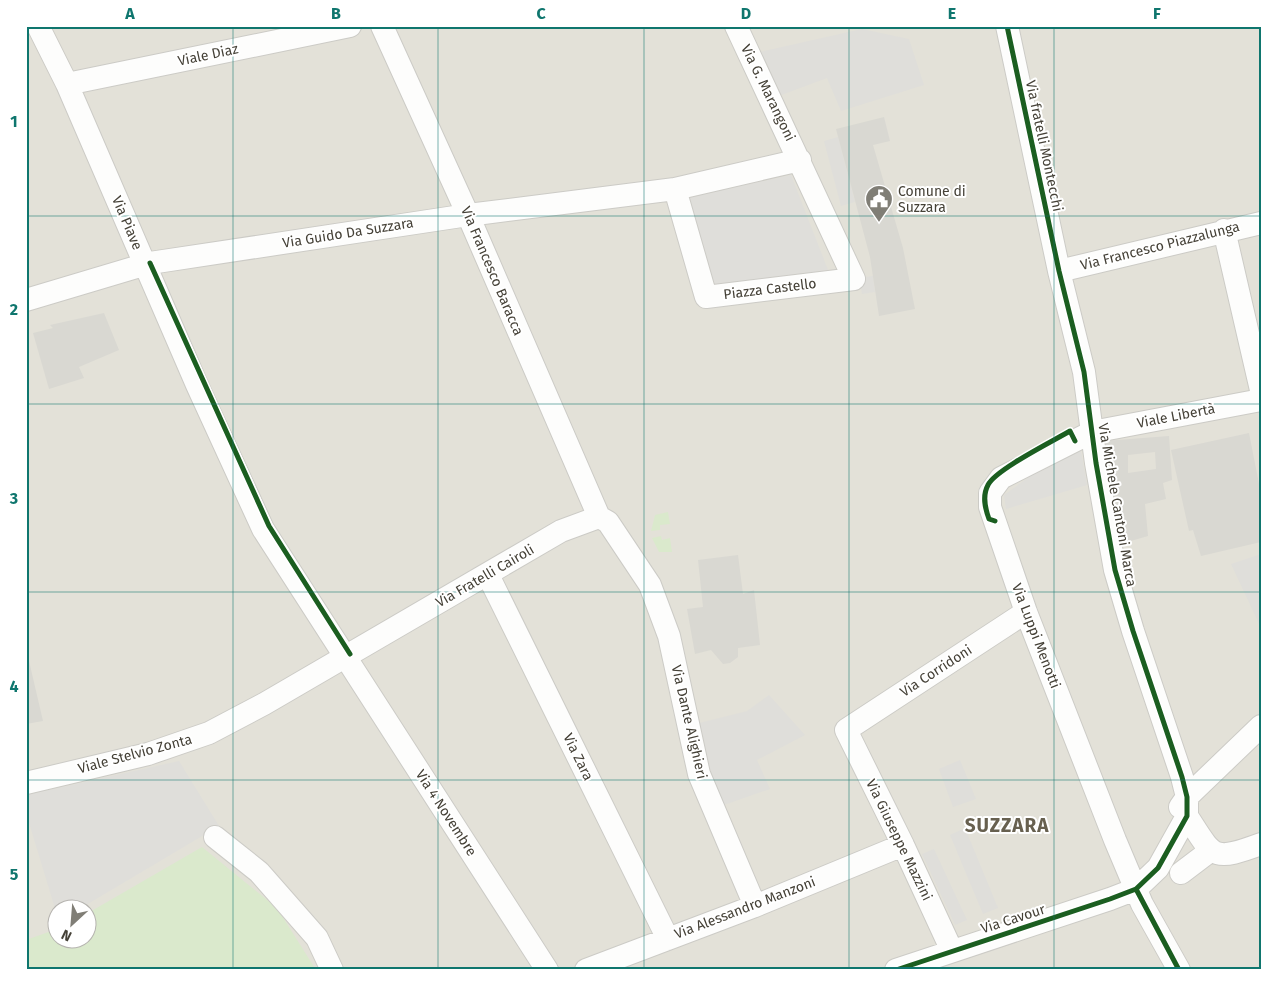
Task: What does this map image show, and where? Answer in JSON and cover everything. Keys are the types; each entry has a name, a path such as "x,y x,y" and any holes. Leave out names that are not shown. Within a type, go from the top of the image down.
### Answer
{"street":[{"name":"Via Piave","path":"38,26 67,84 144,264 263,529 344,657"},
{"name":"Viale Diaz","path":"67,84 350,26"},
{"name":"Via Francesco Baracca","path":"382,26 468,215 599,517"},
{"name":"Via G. Marangoni","path":"736,26 800,160"},
{"name":"Via fratelli Montecchi","path":"1007,26 1059,271"},
{"path":"675,189 800,160"},
{"name":"Piazza Castello","path":"675,189 706,298 854,279 800,160"},
{"name":"Via Guido Da Suzzara","path":"26,300 144,264 468,215 675,189"},
{"name":"Via Francesco Piazzalunga","path":"1059,271 1224,230 1261,223"},
{"path":"1224,230 1261,390"},
{"name":"Via Michele Cantoni Marca","path":"1059,271 1084,372 1115,570 1133,631 1182,777 1187,807 1210,850"},
{"name":"Viale Libertà","path":"1092,432 1261,400"},
{"name":"Via Luppi Menotti","path":"1092,432 1001,478 990,493 990,507 1026,612 1136,888 1179,970"},
{"name":"Via Dante Alighieri","path":"599,517 608,522 650,585 669,636 700,774 755,906"},
{"name":"Via Fratelli Cairoli","path":"344,657 562,531 599,517"},
{"name":"Via Zara","path":"488,575 668,938"},
{"name":"Via Corridoni","path":"846,730 1026,612"},
{"name":"Viale Stelvio Zonta","path":"26,782 148,754 209,733 344,657"},
{"name":"Via 4 Novembre","path":"344,657 547,970"},
{"path":"1136,888 1153,847 1261,726"},
{"name":"Via Giuseppe Mazzini","path":"846,730 952,950"},
{"path":"215,838 259,872 317,938 332,970"},
{"path":"1180,873 1210,850 1216,854 1231,855 1261,844"},
{"name":"Via Alessandro Manzoni","path":"586,970 755,906 903,845"},
{"name":"Via Cavour","path":"896,970 1110,899 1136,888"}],"shaded area":[{"path":"26,26 1261,26 1261,970 26,970"},
{"path":"862,29 909,39 924,85 841,111 827,78 776,97 755,53"},
{"path":"838,137 855,202 841,206 824,141"},
{"path":"791,175 828,270 713,286 685,198"},
{"path":"873,276 875,292 862,294 859,278"},
{"path":"1081,451 1087,485 1006,509 1004,495 1040,469"},
{"path":"1261,554 1261,628 1231,564"},
{"path":"769,695 805,735 757,760 770,789 721,806 708,776 695,724 747,711"},
{"path":"960,760 976,799 953,807 939,769"},
{"path":"179,761 219,826 98,898 52,898 26,813 26,795"},
{"path":"965,828 998,908 983,914 950,835"},
{"path":"934,849 967,920 955,925 922,854"}],"green space":[{"path":"668,512 670,524 660,525 660,530 651,531 655,515"},
{"path":"661,536 662,540 670,538 672,552 659,552 652,538"},
{"path":"202,847 277,908 316,970 26,970 26,940 48,932 48,948 98,948 98,907"}],"building":[{"path":"884,117 890,141 873,145 903,248 915,309 879,316 870,257 836,129"},
{"path":"104,313 119,350 79,367 84,378 49,389 33,333 53,328 50,325"},
{"path":"1249,433 1261,494 1261,542 1201,556 1193,530 1189,531 1171,450"},
{"path":"1169,436 1172,480 1163,483 1166,499 1145,504 1148,536 1117,545 1109,496 1104,441","holes":["1155,452 1156,469 1128,473 1128,455"]},
{"path":"738,555 743,594 754,590 760,645 738,648 738,657 730,663 723,664 711,650 695,654 687,609 703,607 698,560"},
{"path":"26,648 43,721 26,724"}],"cycle path":[{"path":"896,970 1136,889 1158,868 1187,816 1187,797 1182,777 1133,631 1115,570 1096,463 1084,372 1059,271 1007,26"},
{"path":"150,263 269,526 350,654"},
{"path":"995,521 989,519 985,502 986,489 993,479 1013,464 1070,431 1075,441"},
{"path":"1136,889 1179,970"}],"place":[{"name":"Comune di Suzzara","path":"879,223"}],"district":[{"name":"SUZZARA","path":"1007,825"}]}
